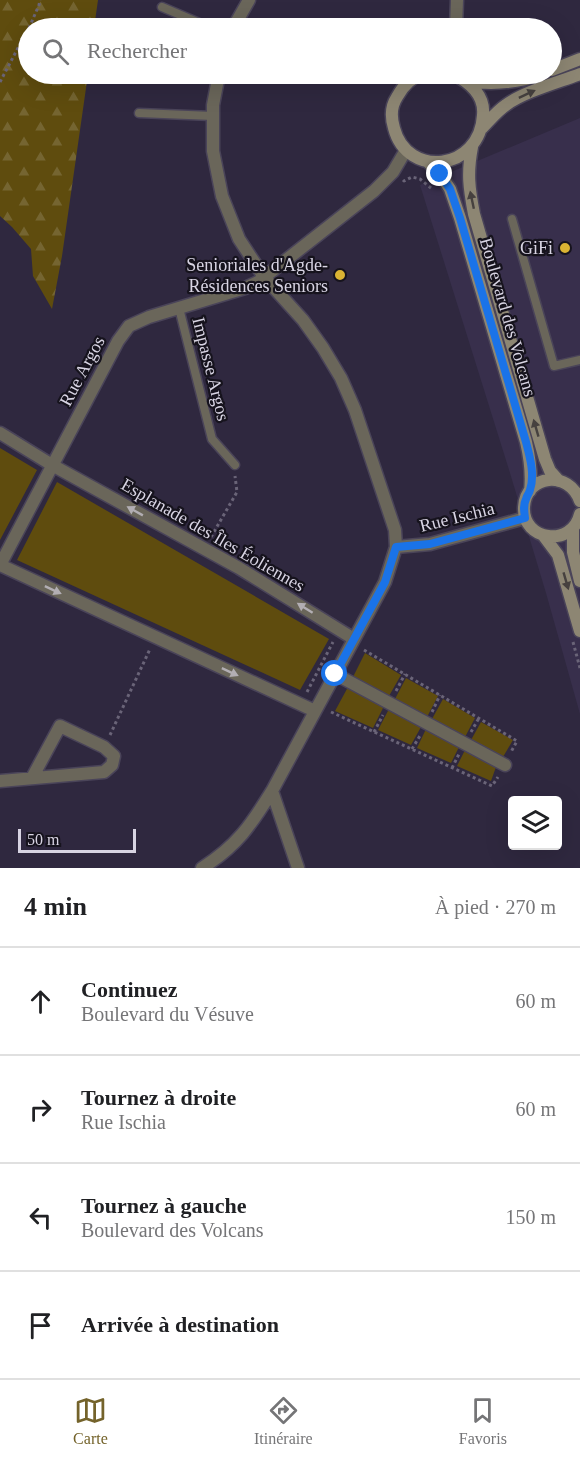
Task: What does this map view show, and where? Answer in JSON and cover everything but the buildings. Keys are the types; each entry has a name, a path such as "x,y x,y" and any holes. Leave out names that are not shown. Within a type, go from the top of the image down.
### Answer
{"street":[{"path":"239,18 249,0"},
{"path":"456,18 457,0"},
{"path":"562,66 580,59"},
{"path":"562,81 580,74"},
{"path":"202,868 236,843 273,791 385,582 396,547 388,509 355,410 341,378 303,320 264,277 239,239 222,196 213,151 213,105 217,84"},
{"path":"406,84 394,102 392,119 396,136 406,150 416,157 427,161 444,162 459,157 472,147 482,128 508,103 552,84"},
{"path":"470,84 478,94 484,111 482,128"},
{"name":"Boulevard des Volcans","path":"472,147 469,188 474,214 545,459 550,471 572,488 580,501"},
{"name":"Rue Argos","path":"52,465 118,340 129,326 149,317 258,282 374,191 393,172 406,150"},
{"name":"Boulevard des Volcans","path":"427,161 450,189 526,442 532,478 530,491 525,499 525,518"},
{"name":"Esplanade des Îles Éoliennes","path":"0,434 239,568 354,639"},
{"path":"52,465 0,565 315,711"},
{"path":"530,491 543,482 560,481"},
{"path":"543,536 560,536 567,533 579,520 580,514"},
{"path":"525,518 558,555 575,633"},
{"name":"Rue Ischia","path":"396,547 430,544 525,518"},
{"path":"573,528 573,552 580,581"},
{"path":"335,674 505,765"},
{"path":"0,781 104,772 112,765 114,756 104,747 60,726 32,778"},
{"path":"273,791 298,868"}],"lane":[{"path":"162,7 188,18"},
{"path":"139,113 213,116"},
{"path":"512,219 554,366 580,360"},
{"name":"Impasse Argos","path":"179,308 212,438 235,465"}],"path":[{"path":"34,18 40,0"},
{"path":"0,82 18,49"},
{"path":"393,172 404,181 412,177 420,179 434,193"},
{"path":"300,705 340,630"},
{"path":"575,633 580,668"},
{"path":"104,747 156,637"}],"shaded area":[{"path":"580,118 580,714 510,473 420,185"}],"green space":[{"path":"0,0 98,0 95,18 18,18 18,84 87,84 62,256 52,309 33,276 31,249 0,216"},
{"path":"0,448 37,470 0,540"},
{"path":"57,482 329,639 300,690 17,560"},
{"path":"365,653 401,675 389,696 353,677"},
{"path":"406,678 438,696 427,717 395,699"},
{"path":"348,687 384,706 373,728 335,711"},
{"path":"443,699 475,718 465,737 432,719"},
{"path":"389,709 421,727 411,745 378,730"},
{"path":"481,722 513,740 503,757 471,740"},
{"path":"426,729 459,747 451,763 417,748"},
{"path":"465,750 496,767 491,781 457,766"}],"place":[{"name":"GiFi","path":"565,248"},
{"name":"Senioriales d'Agde- Résidences Seniors","path":"340,275"}],"route":[{"path":"335,674 385,582 396,547 430,544 525,518 525,499 530,491 532,478 526,442 460,218 450,189 440,174"}]}
